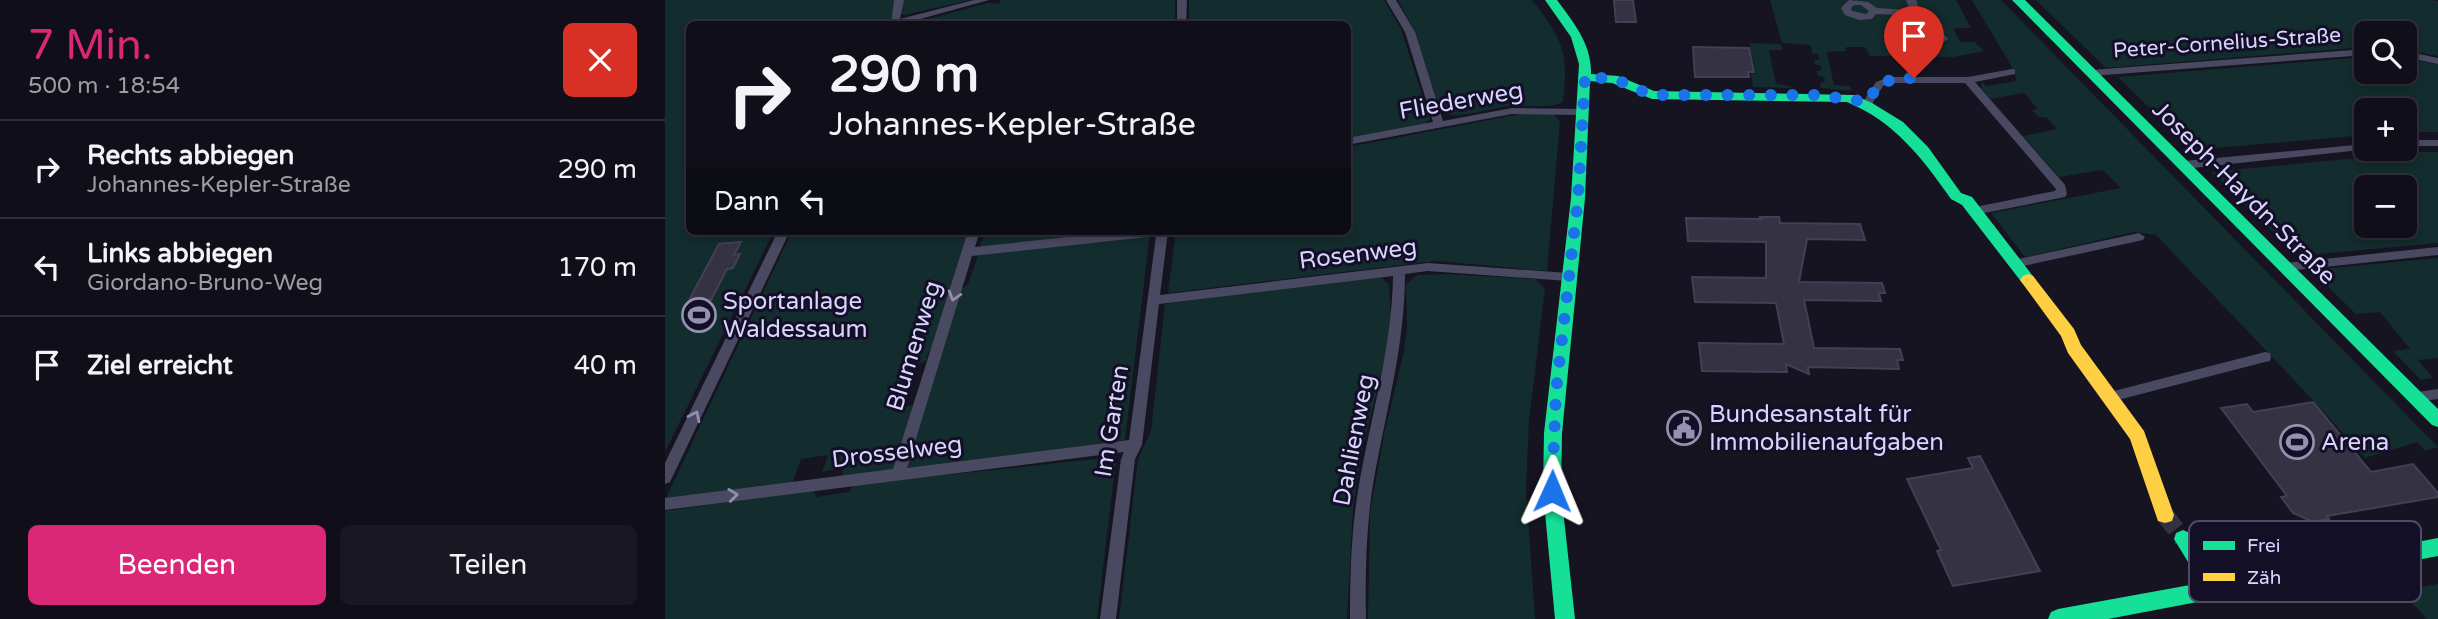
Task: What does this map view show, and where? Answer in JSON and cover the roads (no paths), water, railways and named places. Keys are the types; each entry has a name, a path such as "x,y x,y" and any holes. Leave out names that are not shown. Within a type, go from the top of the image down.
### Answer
{"street":[{"path":"896,21 899,0"},
{"path":"907,21 984,0"},
{"path":"1182,0 1182,21"},
{"path":"1391,0 1410,32 1439,125"},
{"path":"1552,0 1582,48 1585,77 1578,198 1556,392 1552,479 1565,619"},
{"path":"1912,0 1916,13"},
{"name":"Joseph-Haydn-Straße","path":"2018,0 2438,420"},
{"path":"1874,12 1916,13 1943,39"},
{"name":"Peter-Cornelius-Straße","path":"2091,73 2354,53"},
{"path":"2417,57 2438,61"},
{"path":"1868,102 1879,83 1889,80 1968,80 2012,72"},
{"path":"1585,77 1615,79 1651,95 1818,95 1868,102 1886,111 1905,128 1956,196 1967,201 2067,333 2074,348 2138,436 2165,515"},
{"path":"1968,80 2061,188 2061,194 1974,211"},
{"name":"Fliederweg","path":"1351,141 1512,111 1582,112"},
{"path":"2417,144 2438,143"},
{"path":"2183,164 2354,148"},
{"path":"665,478 782,235"},
{"name":"Blumenweg","path":"898,474 973,235"},
{"path":"968,252 1125,235"},
{"name":"Im Garten","path":"1108,619 1128,459 1135,445 1161,235"},
{"path":"2014,264 2140,237"},
{"path":"2286,267 2438,251"},
{"name":"Rosenweg","path":"1153,300 1399,270 1458,267 1568,277"},
{"name":"Dahlienweg","path":"1357,619 1360,537 1368,475 1396,344 1399,270"},
{"path":"2110,397 2265,357"},
{"path":"2415,397 2438,394"},
{"name":"Drosselweg","path":"665,504 1135,445"},
{"path":"2182,539 2189,549"},
{"path":"2057,619 2189,594"}],"tunnel":[{"path":"2165,515 2183,539"}],"place":[{"name":"Sportanlage Waldessaum","path":"699,315"},
{"name":"Bundesanstalt für Immobilienaufgaben","path":"1684,428"},
{"name":"Arena","path":"2297,442"}]}
